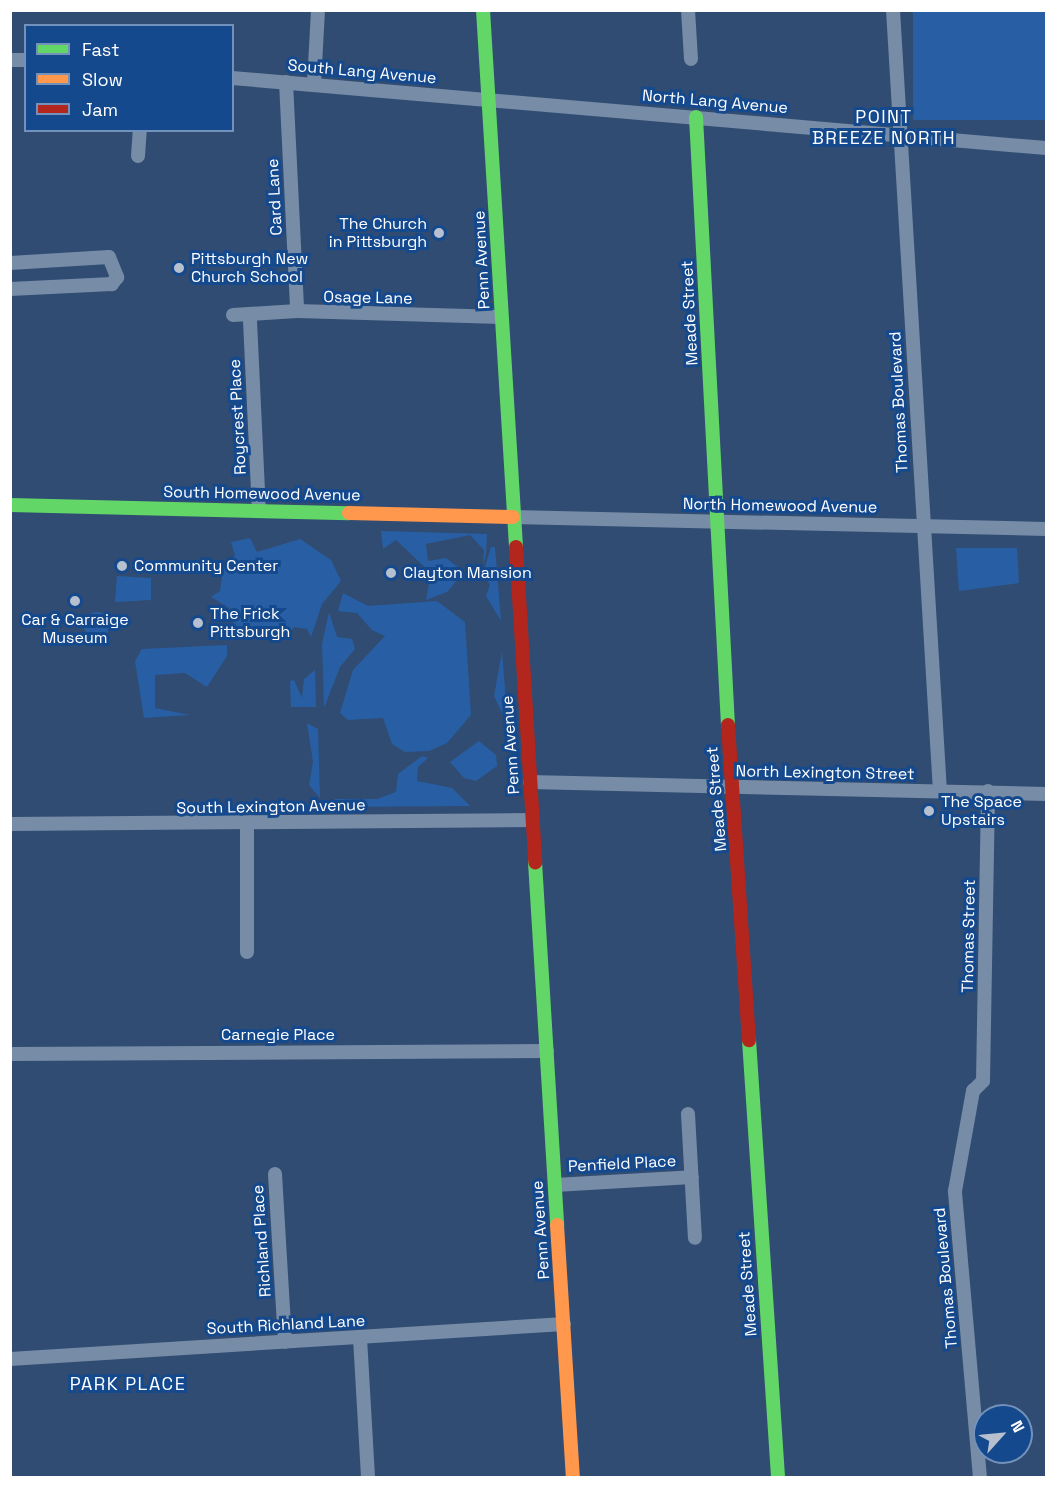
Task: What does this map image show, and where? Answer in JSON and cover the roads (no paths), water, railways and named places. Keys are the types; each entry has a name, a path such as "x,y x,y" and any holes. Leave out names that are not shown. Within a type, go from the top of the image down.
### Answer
{"main road":[{"name":"Penn Avenue","path":"483,10 573,1478"},
{"name":"Meade Street","path":"696,117 717,521 778,1478"},
{"name":"South Homewood Avenue","path":"10,505 513,517"}],"street":[{"path":"314,84 318,10"},
{"path":"688,10 691,59"},
{"name":"Thomas Boulevard","path":"893,10 940,791"},
{"name":"South Lang Avenue","path":"234,78 489,99"},
{"name":"Card Lane","path":"286,82 297,311"},
{"name":"North Lang Avenue","path":"489,99 900,133 1047,148"},
{"path":"138,156 140,132"},
{"path":"10,263 109,257 117,277 112,284 10,289"},
{"name":"Osage Lane","path":"233,315 297,311 501,316"},
{"name":"Roycrest Place","path":"250,321 259,511"},
{"name":"North Homewood Avenue","path":"513,517 1047,529"},
{"name":"North Lexington Street","path":"530,782 1047,794"},
{"name":"Thomas Street","path":"982,1081 988,791"},
{"name":"South Lexington Avenue","path":"10,824 532,820"},
{"path":"247,823 247,952"},
{"name":"Carnegie Place","path":"10,1054 547,1051"},
{"name":"Thomas Boulevard","path":"980,1478 955,1191 973,1091 982,1081"},
{"path":"688,1114 695,1238"},
{"name":"Richland Place","path":"275,1174 285,1342"},
{"name":"Penfield Place","path":"555,1185 692,1177"},
{"name":"South Richland Lane","path":"10,1359 564,1324"},
{"path":"360,1338 368,1478"}],"place":[{"name":"The Church in Pittsburgh","path":"439,233"},
{"name":"Pittsburgh New Church School","path":"179,268"},
{"name":"Community Center","path":"122,566"},
{"name":"Clayton Mansion","path":"391,573"},
{"name":"Car & Carraige Museum","path":"75,601"},
{"name":"The Frick Pittsburgh","path":"198,623"},
{"name":"The Space Upstairs","path":"929,811"}],"district":[{"name":"POINT BREEZE NORTH","path":"884,128"},
{"name":"PARK PLACE","path":"128,1384"}]}
